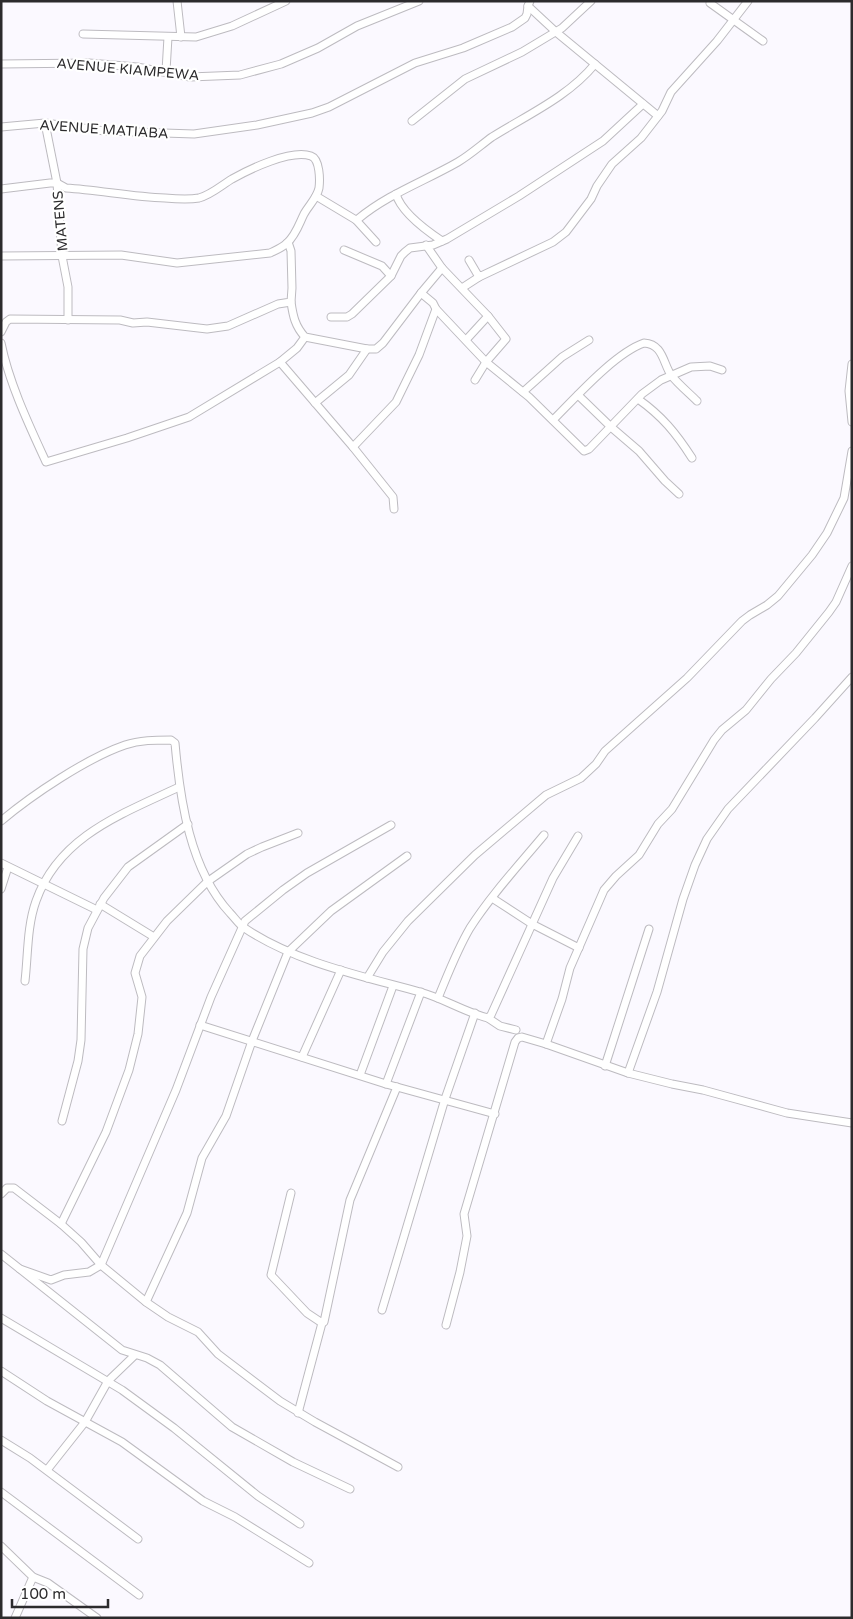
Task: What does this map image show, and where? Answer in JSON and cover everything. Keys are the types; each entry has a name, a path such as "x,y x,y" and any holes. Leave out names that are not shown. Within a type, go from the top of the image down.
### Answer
{"street":[{"path":"177,1 181,37"},
{"path":"83,34 168,37 204,35 232,26 286,1"},
{"name":"AVENUE KIAMPEWA","path":"1,64 89,63 166,71 194,77 240,75 266,69 301,56 357,26 419,1"},
{"path":"412,121 466,79 522,52 562,28 591,1"},
{"path":"462,288 479,277 553,242 566,232 591,199 612,164 641,138 658,116 671,92 734,20 748,1"},
{"path":"529,3 556,32 658,116"},
{"name":"AVENUE MATIABA","path":"1,127 45,123 105,131 194,134 257,125 312,113 329,107 415,63 463,48 512,27 526,18 529,3"},
{"path":"710,3 763,41"},
{"path":"166,71 168,37"},
{"path":"356,220 396,194 459,162 491,138 553,100 579,81 595,64"},
{"path":"331,317 347,317 352,314 391,276 405,252 419,246 442,241 532,187 603,141 642,104"},
{"name":"MATENS","path":"45,123 57,183 62,256 68,287 68,320"},
{"path":"1,189 57,183 66,188 150,198 187,199 208,195 234,178 280,158 294,155 310,156 317,162 319,187 316,196 287,243 270,253 189,262 172,262 121,255 1,256"},
{"path":"396,194 399,201 414,220 442,241"},
{"path":"316,196 356,220 376,242"},
{"path":"287,243 291,259 293,320 298,330 304,337 367,350 376,349 380,346 442,268"},
{"path":"426,245 442,268 488,316 506,340 486,362 475,380"},
{"path":"344,250 382,266 391,276"},
{"path":"469,260 479,277"},
{"path":"421,293 433,303 436,309 486,362 523,392 586,451 651,386 660,380 691,366 710,366 722,370"},
{"path":"1,332 6,322 10,319 120,320 133,323 147,322 207,329 228,326 278,304 291,302"},
{"path":"353,447 396,402 419,355 436,309"},
{"path":"466,340 488,316"},
{"path":"1,343 24,412 46,462 189,417 280,362 297,348 304,337"},
{"path":"523,392 562,357 589,340"},
{"path":"553,420 626,352 644,343 648,343 660,351 671,375 697,401"},
{"path":"315,403 349,375 367,350"},
{"path":"280,362 353,447 392,497 394,509"},
{"path":"852,364 849,391 852,422"},
{"path":"578,395 639,451 679,494"},
{"path":"638,399 657,413 676,434 692,458"},
{"path":"367,978 408,921 475,855 546,795 581,778 606,751 687,678 742,622 778,596 812,555 827,532 839,508 847,485 848,464 852,451"},
{"path":"546,1044 562,999 570,968 608,884 639,856 658,824 672,809 722,730 746,710 829,612 836,602 852,566"},
{"path":"628,1073 657,992 683,899 707,839 728,809 810,724 852,677"},
{"path":"1,821 49,787 91,761 125,746 140,742 170,740 175,743 179,787 199,863 212,891 242,926 288,952 393,986 421,992 488,1018 500,1026 516,1030"},
{"path":"25,981 36,902 43,885 55,866 69,849 96,828 179,787"},
{"path":"62,1121 78,1061 81,1040 83,949 88,928 99,907 128,867 140,856 188,824"},
{"path":"20,1269 51,1280 64,1275 89,1272 101,1266 176,1090 200,1024 242,926 248,918 307,873 392,826"},
{"path":"61,1224 106,1132 129,1070 138,1034 142,998 136,978 136,968 140,956 178,909 207,882 247,854 298,833"},
{"path":"438,998 470,929 492,898 544,835"},
{"path":"488,1018 553,878 578,836"},
{"path":"146,1302 187,1212 202,1158 226,1116 252,1041 288,952 331,911 406,856"},
{"path":"1,888 5,865 43,885 99,907 154,937"},
{"path":"492,898 532,924 579,948"},
{"path":"605,1066 648,930"},
{"path":"302,1057 341,970"},
{"path":"360,1075 393,986"},
{"path":"386,1084 421,992"},
{"path":"382,1310 445,1099 475,1013"},
{"path":"200,1024 386,1084 495,1114"},
{"path":"446,1325 467,1236 464,1214 516,1040 522,1037 628,1073 703,1090 787,1113 852,1123"},
{"path":"298,1412 322,1323 324,1322 350,1200 397,1087"},
{"path":"1,1194 7,1188 14,1188 61,1224 81,1242 101,1266 168,1317 198,1332 218,1354 272,1395 298,1412 398,1467"},
{"path":"291,1194 271,1275 307,1313 322,1323"},
{"path":"1,1254 122,1350 147,1358 160,1365 232,1427 293,1462 350,1488"},
{"path":"1,1318 108,1381 174,1428 258,1496 300,1524"},
{"path":"47,1470 85,1422 108,1381 135,1355"},
{"path":"1,1371 47,1401 122,1442 203,1501 235,1517 309,1563"},
{"path":"1,1440 47,1470 138,1539"},
{"path":"1,1492 139,1595"},
{"path":"1,1546 33,1576 48,1583 97,1618"},
{"path":"14,1618 33,1576"}]}
